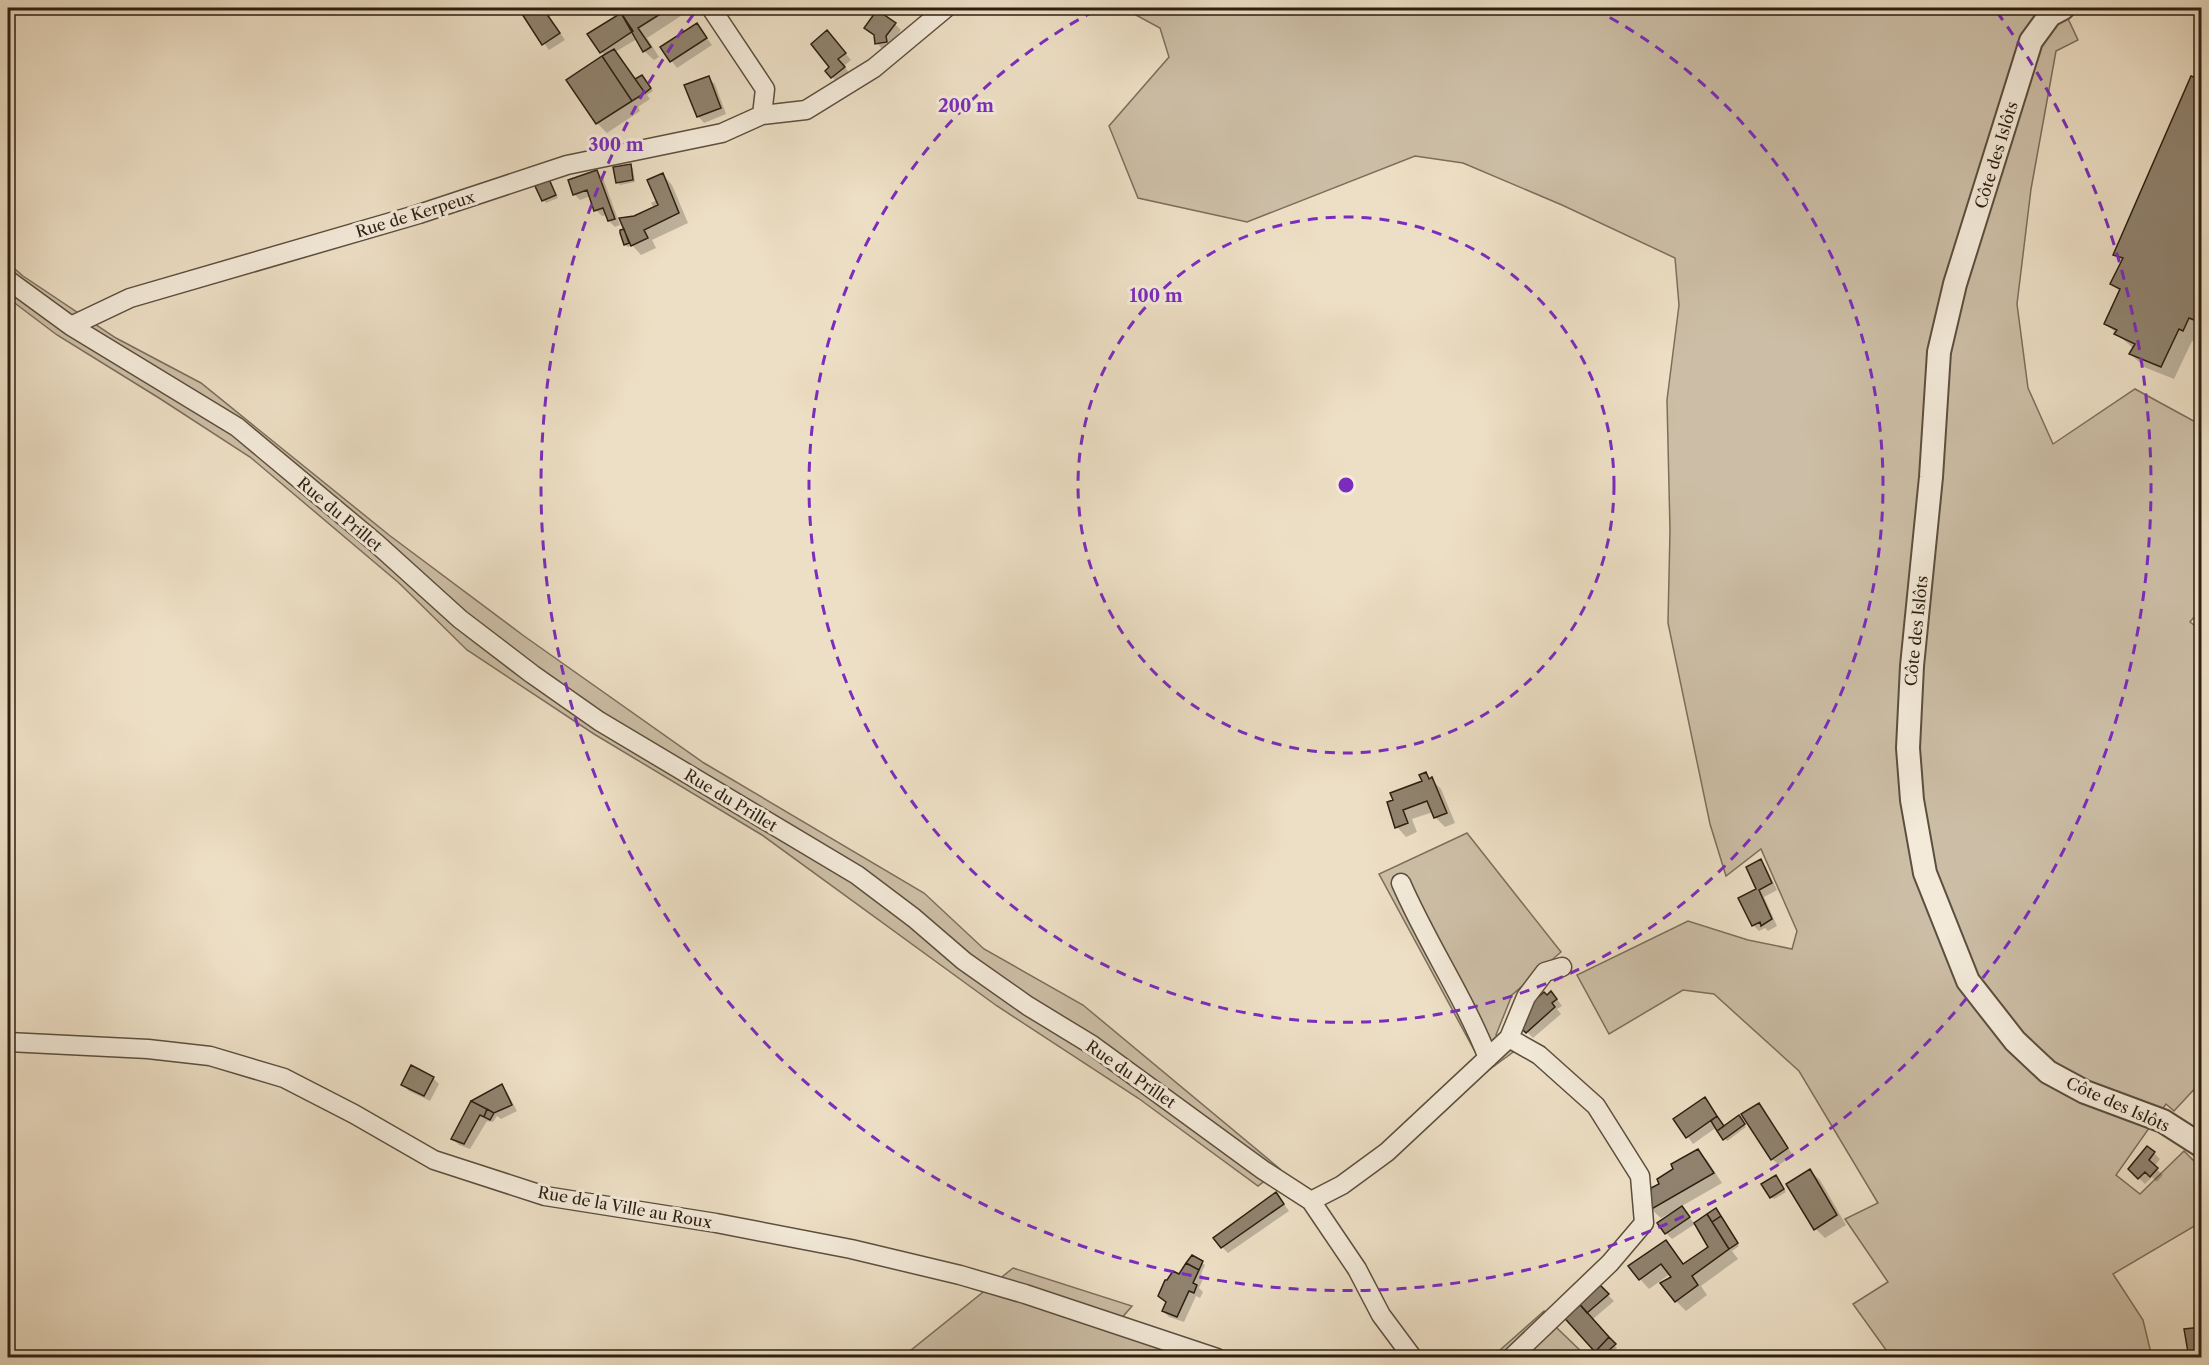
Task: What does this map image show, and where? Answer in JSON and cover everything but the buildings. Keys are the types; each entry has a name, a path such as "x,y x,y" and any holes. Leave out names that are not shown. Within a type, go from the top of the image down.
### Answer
{"street":[{"path":"711,8 765,89 762,115"},
{"name":"Rue de Kerpeux","path":"71,326 130,298 419,214 567,165 722,133 762,115 806,110 874,68 946,8"},
{"name":"Côte des Islôts","path":"2063,8 2050,15 2031,41 1955,284 1939,352 1931,477 1912,666 1908,748 1912,800 1925,873 1968,981 2015,1041 2048,1072 2085,1092 2163,1121 2202,1146"},
{"name":"Rue du Prillet","path":"8,280 71,326 237,426 376,543 460,619 532,674 599,721 857,875 914,918 964,961 1028,1006 1092,1045 1263,1170 1311,1201 1357,1269 1381,1315 1413,1358"},
{"path":"1401,883 1413,912 1477,1029 1488,1058"},
{"path":"1311,1201 1342,1185 1387,1152 1488,1058 1509,1038 1526,998 1545,972 1562,967"},
{"path":"1509,1038 1539,1054 1596,1106 1640,1176 1644,1222 1610,1263 1511,1358"},
{"name":"Rue de la Ville au Roux","path":"8,1042 148,1048 210,1056 284,1078 354,1114 434,1160 545,1196 716,1223 851,1249 960,1275 1025,1294 1217,1358"}],"shaded area":[{"path":"1123,8 2063,8 2078,40 2056,51 2031,189 2017,304 2028,388 2053,444 2135,389 2201,425 2201,609 2190,622 2202,631 2201,1082 2174,1111 2166,1104 2116,1175 2140,1194 2184,1151 2201,1168 2201,1238 2196,1225 2113,1274 2143,1320 2152,1357 1891,1357 1853,1304 1888,1282 1845,1219 1878,1203 1799,1071 1714,994 1683,990 1609,1034 1577,975 1688,921 1748,940 1792,949 1797,931 1761,849 1726,876 1710,824 1668,623 1670,530 1667,400 1679,305 1675,258 1562,205 1463,163 1415,156 1247,222 1138,198 1109,126 1169,57 1160,28"},
{"path":"8,263 23,276 116,338 201,383 389,535 524,636 704,763 924,893 984,949 1083,1005 1280,1169 1258,1186 1138,1098 997,1006 762,835 594,734 467,650 399,583 250,457 57,335 8,298"},
{"path":"1467,833 1561,952 1512,995 1496,1035 1516,1050 1486,1072 1379,874"},
{"path":"1013,1268 1132,1306 1114,1327 1176,1354 1172,1358 890,1358 911,1350"},
{"path":"1544,1311 1558,1329 1587,1357 1491,1358"}]}
